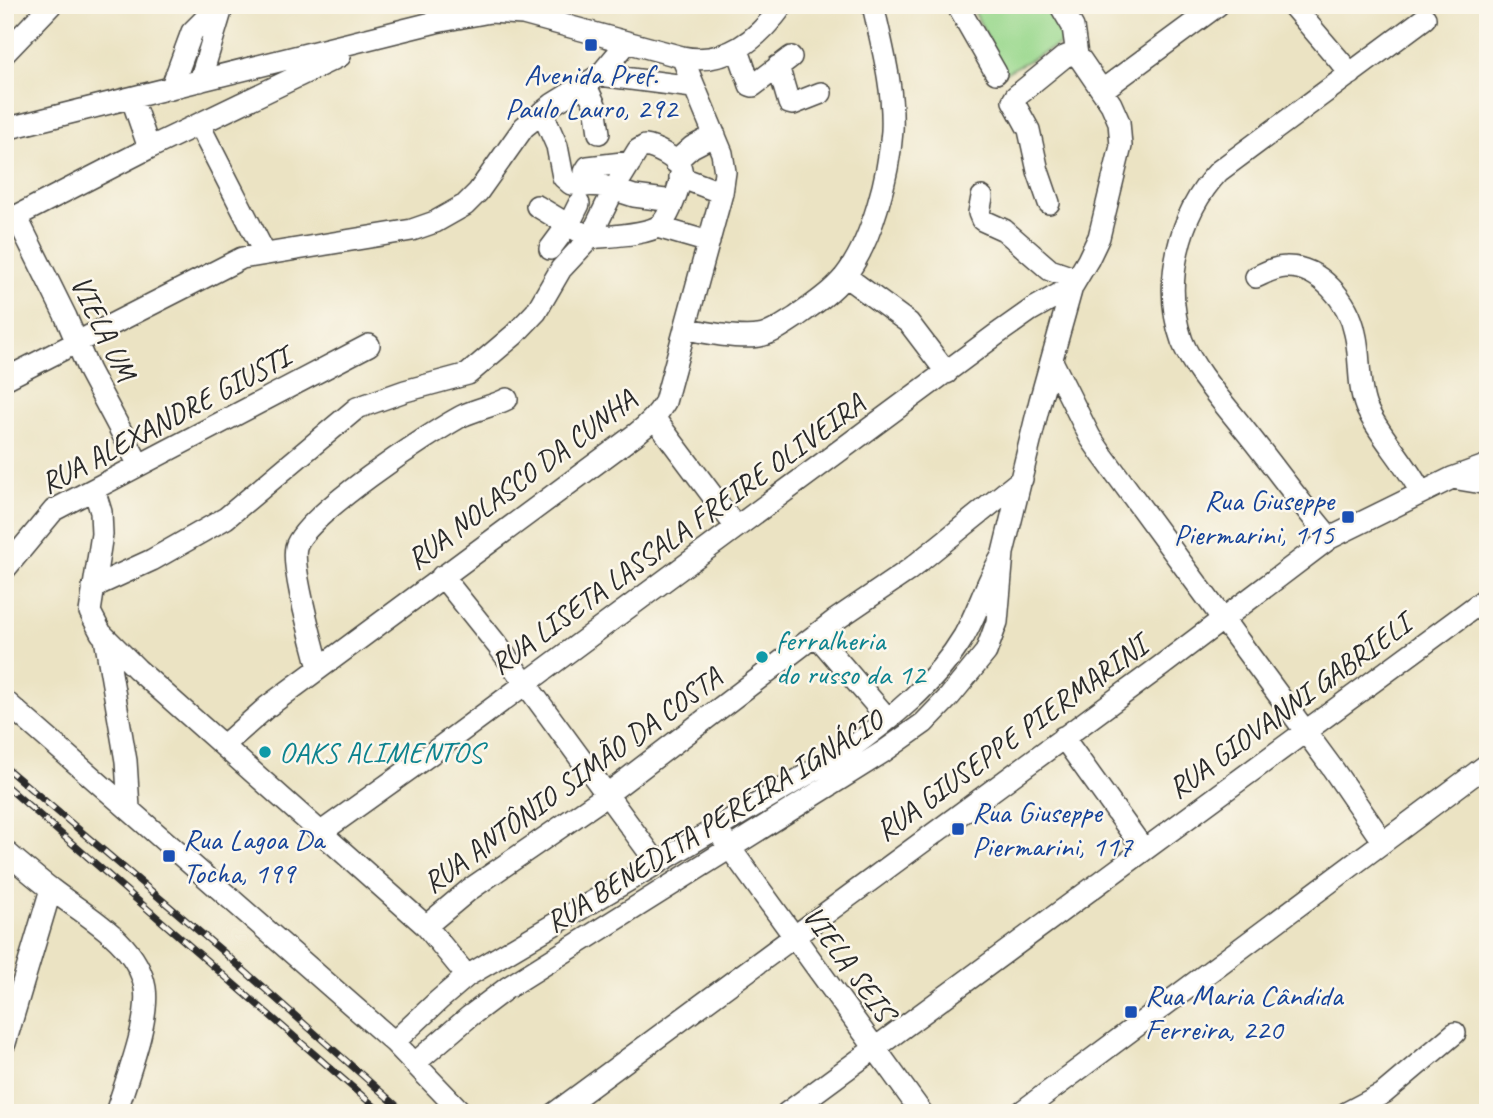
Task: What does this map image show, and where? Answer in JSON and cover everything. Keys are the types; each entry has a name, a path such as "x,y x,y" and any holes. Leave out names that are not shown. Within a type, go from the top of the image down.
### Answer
{"street":[{"path":"5,53 51,5"},
{"path":"10,219 149,148 432,14 490,12 543,18 626,44 693,60 715,58 737,50 759,35 783,5"},
{"path":"685,328 743,336 766,334 804,312 845,276 859,253 881,194 891,141 891,100 873,5"},
{"path":"957,5 996,73"},
{"path":"1003,553 1035,422 1074,283 1099,237 1121,146 1119,122 1104,89 1077,55 1073,27 1060,5"},
{"path":"1104,89 1218,5"},
{"path":"1292,5 1351,74"},
{"path":"171,89 192,32 224,7"},
{"path":"200,81 224,7"},
{"path":"1330,538 1195,365 1184,345 1176,320 1174,282 1184,230 1191,211 1209,182 1242,153 1424,18"},
{"path":"5,129 390,34"},
{"path":"5,379 242,258 412,230 445,217 465,205 478,192 517,136 542,112 592,80 626,44"},
{"path":"737,50 751,86 784,61 789,103 793,104 821,93"},
{"path":"1049,204 1029,130 1013,101 1064,57 1077,55"},
{"name":"RUA NOLASCO DA CUNHA","path":"224,745 251,720 319,668 655,419 665,402 722,193 725,172 715,135 682,57"},
{"path":"592,80 693,87"},
{"path":"592,80 599,133"},
{"path":"132,99 149,148"},
{"path":"542,112 555,140 563,177 582,195"},
{"path":"199,125 265,254"},
{"path":"657,227 667,217 673,201 678,169 692,147 715,135"},
{"path":"93,587 152,559 226,518 357,408 405,391 466,376 529,321 561,269 590,238 614,189 638,150 645,146 654,148 678,169 722,193"},
{"path":"550,249 568,225 582,195 588,167 631,162"},
{"path":"582,195 614,189 634,196 673,201"},
{"path":"982,197 980,218 986,223 1016,233 1050,270 1074,283"},
{"path":"537,206 590,238 657,227 709,242"},
{"name":"VIELA UM","path":"10,219 139,465"},
{"path":"1256,277 1285,267 1299,268 1324,281 1332,290 1355,329 1365,405 1413,476 1421,493"},
{"path":"845,276 909,323 947,373"},
{"name":"RUA LISETA LASSALA FREIRE OLIVEIRA","path":"320,833 1031,310 1074,283"},
{"name":"RUA ALEXANDRE GIUSTI","path":"5,569 49,514 369,345"},
{"path":"1052,361 1090,437 1383,842"},
{"path":"466,376 472,412"},
{"path":"319,668 295,560 300,537 339,501 383,467 442,428 472,412 507,399"},
{"path":"655,419 736,527"},
{"name":"RUA GIUSEPPE PIERMARINI","path":"555,1113 1330,538 1452,478 1488,465"},
{"path":"1452,478 1488,484"},
{"name":"RUA ANTÔNIO SIMÃO DA COSTA","path":"426,926 469,890 606,795 816,635 909,570 1022,479"},
{"path":"94,489 101,512 102,534 90,612 105,638 426,926 467,976"},
{"name":"RUA BENEDITA PEREIRA IGNÁCIO","path":"394,1042 467,976 845,752 888,719 953,652 968,628 988,579 1003,553"},
{"name":"RUA BENEDITA PEREIRA IGNÁCIO","path":"415,1063 507,988 884,752 924,723 976,666 992,639 999,603 1003,553"},
{"path":"442,576 657,863"},
{"name":"RUA GIOVANNI GABRIELI","path":"787,1113 1488,597"},
{"path":"816,635 888,719"},
{"path":"105,638 126,761 129,808"},
{"path":"5,701 394,1042 462,1113"},
{"path":"1063,737 1143,850"},
{"path":"1020,1113 1488,764"},
{"name":"VIELA SEIS","path":"716,828 922,1113"},
{"path":"5,851 114,936 142,976 145,989 144,1013 117,1113"},
{"path":"5,1044 51,889"},
{"path":"1346,1113 1381,1103 1454,1033"}],"green space":[{"path":"971,5 1053,5 1070,39 1005,73"}],"railway":[{"path":"5,767 221,950 405,1113"},
{"path":"5,785 382,1113"}],"place":[{"name":"Avenida Pref. Paulo Lauro, 292","path":"591,45"},
{"name":"Rua Giuseppe Piermarini, 115","path":"1348,517"},
{"name":"ferralheria do russo da 12","path":"762,657"},
{"name":"OAKS ALIMENTOS","path":"265,752"},
{"name":"Rua Giuseppe Piermarini, 117","path":"958,829"},
{"name":"Rua Lagoa Da Tocha, 199","path":"169,856"},
{"name":"Rua Maria Cândida Ferreira, 220","path":"1131,1012"}]}
